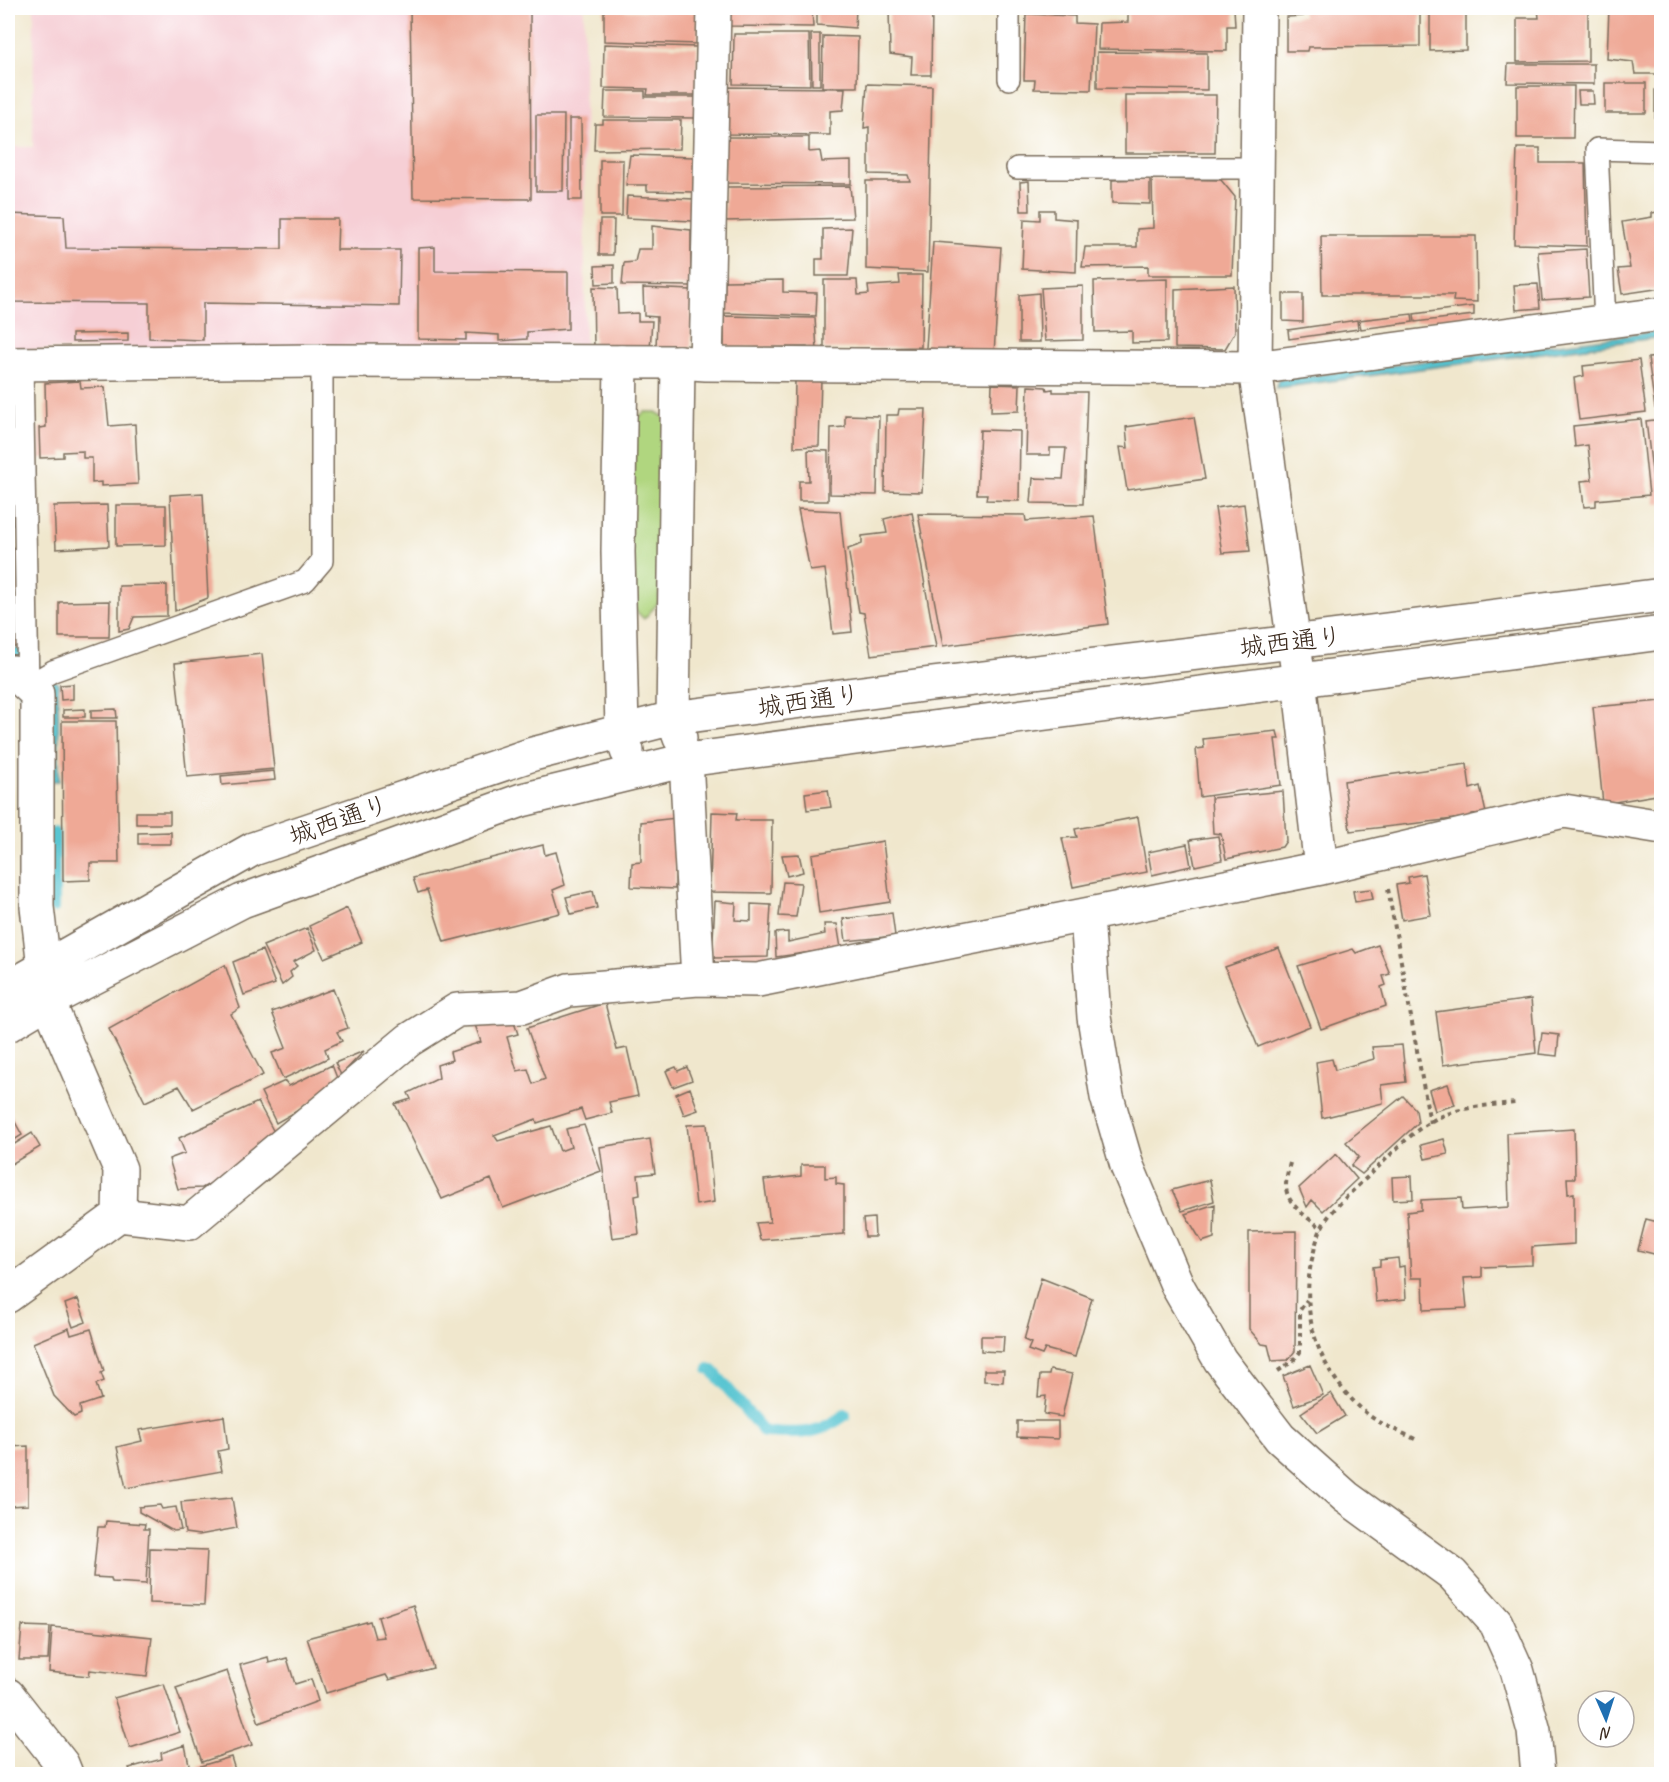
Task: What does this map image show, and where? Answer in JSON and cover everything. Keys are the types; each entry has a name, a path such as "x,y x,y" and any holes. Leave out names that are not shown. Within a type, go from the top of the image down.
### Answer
{"street":[{"path":"698,979 686,760 674,718 692,363 714,8"},
{"path":"1258,8 1255,368 1299,680 1322,868"},
{"path":"15,364 322,361 1255,368 1662,314"},
{"path":"621,362 618,552 622,731 633,773"},
{"name":"城西通り","path":"8,988 253,849 533,754 674,718 923,685 1293,642 1662,595"},
{"name":"城西通り","path":"8,1025 48,1001 242,900 522,800 686,760 1662,633"},
{"path":"18,679 37,694 37,907 48,1001 120,1169 118,1215"},
{"path":"8,1296 118,1215 189,1223 409,1040 457,1010 522,1006 569,990 698,979 758,980 1322,868 1564,811 1662,827"},
{"path":"1087,916 1094,1017 1107,1097 1127,1166 1178,1287 1220,1360 1280,1438 1346,1497 1452,1574 1496,1623 1517,1670 1534,1731 1538,1774"},
{"path":"8,1695 62,1764 66,1774"}],"lane":[{"path":"1009,8 1009,79"},
{"path":"1605,322 1597,149 1662,151"},
{"path":"1017,168 1257,168"},
{"path":"15,364 18,679 53,671 305,581 322,561 322,361"}],"path":[{"path":"1381,853 1430,1123"},
{"path":"1415,1439 1368,1415 1344,1391 1327,1367 1314,1340 1308,1304 1310,1272 1316,1239 1327,1220 1359,1185 1412,1135 1440,1117 1471,1108 1516,1103"},
{"path":"1290,1163 1286,1187 1289,1198 1299,1210 1322,1228"},
{"path":"1278,1371 1293,1361 1300,1352 1300,1310 1308,1297"}],"shaded area":[{"path":"34,8 584,8 585,344 8,350 8,147 33,147"}],"green space":[{"path":"645,412 656,412 668,419 659,602 644,619 628,603 634,420"}],"water":[{"path":"1661,331 1661,337 1276,388 1278,380"},
{"path":"8,649 20,649 58,683 59,781 49,781 8,659"}],"building":[{"path":"410,8 530,8 531,199 413,198"},
{"path":"730,8 812,8 813,27 730,26"},
{"path":"817,8 856,8 855,28 817,25"},
{"path":"889,8 932,8 931,75 911,75 912,57 890,54"},
{"path":"1098,8 1098,10 1064,9"},
{"path":"1128,8 1234,8 1235,26 1227,26 1227,51 1098,49 1099,23 1128,22"},
{"path":"1302,8 1420,8 1420,46 1308,47 1307,51 1286,51 1286,17 1303,16"},
{"path":"1538,8 1588,8 1588,61 1517,62 1517,18 1539,18"},
{"path":"1609,8 1662,9 1661,74 1635,74 1633,62 1607,59"},
{"path":"604,10 698,12 698,44 604,41"},
{"path":"1466,10 1466,50 1430,51 1430,11"},
{"path":"1026,14 1075,16 1075,23 1094,24 1091,90 1034,89 1035,80 1024,80"},
{"path":"734,34 809,34 810,85 733,84"},
{"path":"811,34 820,34 820,85 812,85"},
{"path":"823,36 858,37 857,87 822,87"},
{"path":"604,44 697,47 697,95 647,95 648,89 603,88"},
{"path":"1097,52 1207,53 1207,90 1097,88"},
{"path":"1508,64 1594,64 1594,84 1507,83"},
{"path":"1605,83 1646,83 1646,113 1605,113"},
{"path":"867,84 932,86 928,272 866,269 866,181 910,181 908,175 869,174 869,127 864,128"},
{"path":"1517,86 1574,86 1573,138 1517,138"},
{"path":"724,87 845,88 843,110 830,111 830,135 724,134"},
{"path":"1655,90 1662,90 1662,137 1655,137"},
{"path":"605,91 645,91 645,97 697,97 698,118 604,117"},
{"path":"1578,91 1593,91 1594,104 1579,104"},
{"path":"1125,95 1216,95 1215,153 1125,153"},
{"path":"536,115 564,115 563,191 536,191"},
{"path":"569,119 581,119 582,200 569,200"},
{"path":"603,120 681,120 680,149 594,150 595,124 603,124"},
{"path":"724,137 809,137 809,152 820,151 822,162 851,161 851,184 724,183"},
{"path":"1517,148 1540,148 1540,163 1585,163 1587,246 1514,244"},
{"path":"630,155 694,157 694,192 647,191 647,185 626,185"},
{"path":"600,160 623,160 622,216 600,216"},
{"path":"1150,179 1150,204 1112,203 1112,180"},
{"path":"1152,179 1221,180 1235,197 1232,275 1148,275 1148,266 1082,267 1085,247 1137,247 1137,229 1153,228"},
{"path":"1029,181 1030,211 1021,211 1020,182"},
{"path":"850,186 853,218 724,221 725,187"},
{"path":"627,196 694,199 693,221 626,218"},
{"path":"1040,210 1054,210 1054,218 1077,220 1076,272 1022,269 1024,219 1040,220"},
{"path":"1662,211 1662,288 1622,294 1618,269 1630,268 1622,222 1652,217 1652,213"},
{"path":"8,214 64,216 66,248 282,249 282,219 338,219 337,250 400,250 399,306 203,303 203,340 149,338 149,303 8,302"},
{"path":"600,220 614,220 613,255 599,255"},
{"path":"652,226 691,230 691,286 622,285 624,263 635,262 638,249 652,249"},
{"path":"852,228 848,276 816,276 816,259 823,259 823,229"},
{"path":"1321,236 1476,236 1477,302 1453,301 1454,295 1322,295"},
{"path":"933,242 1001,247 994,353 926,348"},
{"path":"435,247 435,271 568,272 568,329 527,332 527,339 499,341 499,335 466,333 466,340 418,339 418,248"},
{"path":"1586,249 1589,297 1542,300 1538,252"},
{"path":"614,265 614,283 596,284 595,266"},
{"path":"899,275 922,275 921,347 824,349 824,280 857,280 858,295 869,294 868,286 900,284"},
{"path":"1167,279 1167,342 1132,343 1132,331 1095,332 1094,281"},
{"path":"783,280 783,292 817,293 816,316 724,313 725,281"},
{"path":"1538,284 1540,308 1516,310 1514,285"},
{"path":"1083,286 1083,340 1045,341 1041,288"},
{"path":"1234,286 1235,332 1225,349 1175,348 1175,289"},
{"path":"593,287 617,288 618,314 638,313 638,321 652,321 650,349 594,349"},
{"path":"643,288 692,290 691,348 656,349 657,317 644,316"},
{"path":"1039,293 1040,342 1019,342 1019,295"},
{"path":"1283,294 1303,294 1303,322 1283,321"},
{"path":"1474,306 1474,315 1415,322 1414,314"},
{"path":"1412,314 1413,322 1361,329 1359,320"},
{"path":"724,316 815,318 817,351 807,351 807,347 724,348"},
{"path":"1357,320 1358,329 1289,339 1288,330"},
{"path":"128,333 128,341 72,342 72,334"},
{"path":"1662,357 1662,407 1655,408 1648,358"},
{"path":"1639,360 1646,412 1579,420 1574,378 1584,376 1583,366"},
{"path":"795,378 821,378 819,446 794,447"},
{"path":"80,381 81,388 105,387 109,426 135,424 138,484 101,486 101,482 92,483 92,458 83,458 83,451 63,452 63,457 40,458 39,428 46,427 45,383"},
{"path":"992,384 1020,385 1019,411 991,412"},
{"path":"1028,386 1046,387 1047,390 1053,389 1053,392 1087,392 1083,504 1031,503 1033,478 1063,479 1066,448 1050,448 1050,455 1026,455"},
{"path":"899,409 926,409 922,492 885,491 886,415 898,415"},
{"path":"845,415 879,416 877,495 830,494 831,428 845,427"},
{"path":"1194,417 1205,479 1127,490 1120,447 1128,448 1126,427"},
{"path":"1641,419 1649,495 1596,500 1596,506 1584,507 1581,481 1592,480 1588,445 1575,447 1573,426"},
{"path":"1662,419 1662,503 1656,504 1646,421"},
{"path":"980,430 1020,431 1019,501 986,500 987,494 977,494"},
{"path":"8,436 12,436 12,457 8,457"},
{"path":"808,450 828,451 828,501 799,501 799,481 809,481"},
{"path":"8,482 11,482 12,525 8,524"},
{"path":"203,493 208,598 175,611 170,495"},
{"path":"1244,504 1250,551 1222,553 1215,508"},
{"path":"107,505 109,546 56,549 54,506"},
{"path":"116,505 166,505 166,545 116,546"},
{"path":"798,509 840,511 852,632 833,634 825,569 810,571"},
{"path":"912,512 936,647 871,655 864,613 859,612 848,549 862,544 862,536 887,533 884,519"},
{"path":"918,514 1025,515 1026,521 1094,516 1108,624 943,646"},
{"path":"8,547 16,548 18,595 8,595"},
{"path":"167,585 167,616 134,617 129,629 119,631 119,586"},
{"path":"110,601 109,637 59,637 59,602"},
{"path":"8,605 17,605 18,647 8,647"},
{"path":"262,654 274,769 187,777 175,663"},
{"path":"73,684 73,699 61,700 60,685"},
{"path":"1662,701 1662,794 1603,804 1593,707"},
{"path":"85,709 85,717 63,717 63,710"},
{"path":"116,709 117,718 91,718 91,710"},
{"path":"62,721 116,721 119,863 90,863 90,880 63,881"},
{"path":"1277,731 1279,739 1275,739 1281,785 1200,797 1196,749 1204,748 1203,739"},
{"path":"1467,764 1470,789 1480,786 1486,813 1472,814 1471,817 1350,831 1344,781"},
{"path":"274,771 275,780 222,785 221,776"},
{"path":"828,790 831,807 807,810 805,793"},
{"path":"1283,791 1286,841 1282,847 1226,859 1221,834 1213,833 1211,798"},
{"path":"136,812 170,812 170,824 136,824"},
{"path":"712,812 737,813 736,820 772,820 771,893 710,892"},
{"path":"1138,817 1147,872 1073,887 1062,838 1077,837 1075,829"},
{"path":"676,818 675,889 631,887 632,863 641,862 641,822"},
{"path":"171,832 171,844 138,844 138,833"},
{"path":"1218,836 1222,860 1195,866 1190,840"},
{"path":"883,841 890,902 819,913 812,854"},
{"path":"1187,844 1191,866 1152,875 1148,852"},
{"path":"543,845 545,855 556,852 565,885 553,890 560,913 444,942 427,890 418,893 413,878"},
{"path":"799,854 803,872 787,876 782,855"},
{"path":"1424,874 1431,915 1402,920 1396,885 1409,883 1408,877"},
{"path":"783,882 801,883 796,917 779,916"},
{"path":"1371,889 1373,899 1355,902 1353,891"},
{"path":"593,891 597,908 571,914 566,897"},
{"path":"715,901 736,903 735,920 751,921 751,904 771,905 768,957 712,958"},
{"path":"347,908 362,942 324,958 309,926"},
{"path":"892,913 895,936 846,941 843,919"},
{"path":"824,924 837,924 841,948 776,957 775,933 788,932 788,942 825,934"},
{"path":"307,928 316,950 293,962 297,966 290,972 292,977 282,985 263,946"},
{"path":"1378,945 1390,974 1383,976 1386,985 1381,987 1386,1006 1321,1029 1298,966 1353,949 1356,953"},
{"path":"1279,948 1310,1026 1258,1047 1225,967"},
{"path":"262,950 275,984 244,995 233,962"},
{"path":"225,965 240,1008 231,1014 263,1075 193,1109 179,1086 145,1102 109,1029"},
{"path":"333,989 348,1028 337,1032 342,1041 325,1049 328,1058 283,1079 272,1053 286,1048 272,1012"},
{"path":"1531,999 1536,1053 1443,1065 1436,1012"},
{"path":"605,1003 617,1050 627,1048 638,1096 609,1102 612,1113 585,1120 581,1109 537,1123 536,1119 494,1135 498,1141 551,1126 560,1151 571,1147 566,1129 584,1125 601,1171 503,1208 491,1179 442,1199 395,1104 411,1099 408,1093 439,1078 437,1065 452,1060 450,1052 481,1042 474,1022 508,1005 518,1034 507,1037 517,1071 528,1069 533,1084 545,1079 527,1028"},
{"path":"1542,1033 1559,1035 1557,1056 1539,1054"},
{"path":"1402,1045 1406,1082 1381,1085 1383,1103 1322,1118 1316,1062 1332,1059 1335,1070 1374,1059 1372,1047"},
{"path":"364,1051 341,1075 335,1063"},
{"path":"332,1065 337,1078 311,1103 276,1123 261,1092 285,1081 289,1086"},
{"path":"676,1067 678,1071 687,1067 692,1080 673,1087 666,1071"},
{"path":"1448,1084 1455,1105 1435,1111 1429,1090"},
{"path":"690,1088 698,1110 684,1115 676,1094"},
{"path":"1403,1096 1416,1110 1418,1123 1362,1174 1351,1166 1359,1157 1346,1142"},
{"path":"258,1102 276,1136 244,1166 202,1188 178,1189 169,1159 185,1153 179,1138"},
{"path":"8,1109 22,1135 8,1144"},
{"path":"707,1124 714,1202 696,1205 687,1125"},
{"path":"1574,1129 1575,1178 1567,1178 1568,1194 1574,1193 1574,1244 1532,1247 1532,1265 1482,1267 1482,1277 1464,1278 1467,1308 1424,1310 1423,1278 1411,1278 1407,1212 1421,1210 1421,1200 1461,1198 1462,1210 1509,1207 1507,1133"},
{"path":"32,1133 40,1147 8,1166 8,1148"},
{"path":"650,1139 655,1173 638,1175 640,1195 635,1196 639,1234 612,1238 600,1147"},
{"path":"1444,1139 1448,1154 1425,1159 1421,1145"},
{"path":"1336,1154 1357,1179 1323,1211 1312,1200 1307,1207 1299,1188"},
{"path":"801,1165 825,1165 825,1178 836,1177 836,1184 844,1185 844,1234 760,1240 756,1223 770,1222 764,1180 801,1176"},
{"path":"1412,1176 1413,1199 1393,1200 1392,1177"},
{"path":"1210,1180 1214,1201 1182,1211 1172,1190"},
{"path":"1215,1204 1214,1238 1202,1242 1185,1214"},
{"path":"874,1218 875,1237 865,1237 863,1219"},
{"path":"1646,1219 1662,1223 1662,1256 1638,1250"},
{"path":"1296,1231 1295,1351 1288,1360 1272,1361 1268,1345 1262,1344 1249,1329 1249,1232"},
{"path":"1398,1258 1399,1267 1404,1266 1406,1299 1376,1302 1373,1267 1380,1266 1380,1260"},
{"path":"1041,1278 1092,1298 1075,1357 1045,1349 1042,1355 1028,1350 1031,1343 1024,1340"},
{"path":"78,1299 86,1322 73,1327 65,1304"},
{"path":"69,1328 71,1335 91,1329 104,1371 101,1373 104,1381 96,1384 101,1399 80,1406 81,1414 74,1417 54,1396 33,1343"},
{"path":"981,1336 1004,1336 1003,1352 981,1351"},
{"path":"1310,1365 1323,1395 1294,1406 1283,1376"},
{"path":"984,1370 1004,1370 1003,1382 984,1381"},
{"path":"1050,1370 1072,1374 1062,1417 1044,1414 1046,1396 1038,1397 1040,1375 1049,1375"},
{"path":"1331,1393 1345,1416 1317,1433 1301,1413"},
{"path":"224,1416 228,1449 218,1451 222,1471 126,1488 117,1447 142,1441 139,1430"},
{"path":"1017,1421 1058,1421 1058,1439 1017,1437"},
{"path":"28,1446 28,1505 8,1506 8,1447"},
{"path":"232,1498 237,1528 199,1535 185,1533 181,1502"},
{"path":"160,1505 162,1509 176,1507 181,1530 173,1531 139,1512 139,1507"},
{"path":"106,1521 145,1524 144,1529 149,1529 146,1584 112,1582 111,1578 93,1577 98,1527 105,1527"},
{"path":"150,1548 207,1550 204,1605 149,1603"},
{"path":"413,1605 433,1668 389,1680 386,1675 326,1693 307,1638 370,1621 375,1638 384,1637 378,1617"},
{"path":"22,1626 50,1627 48,1660 19,1660"},
{"path":"52,1627 152,1637 147,1676 90,1670 89,1676 49,1672"},
{"path":"268,1657 269,1663 287,1658 295,1684 311,1679 318,1701 259,1723 240,1665"},
{"path":"227,1671 252,1745 202,1762 176,1688"},
{"path":"164,1684 180,1732 130,1748 114,1698"},
{"path":"185,1745 191,1774 132,1774 129,1768 162,1759 161,1753"},
{"path":"231,1757 235,1770 226,1774 200,1774 197,1767"}],"waterway":[{"path":"54,833 54,907"},
{"path":"709,1369 764,1432 806,1432 824,1427 845,1415"}]}
